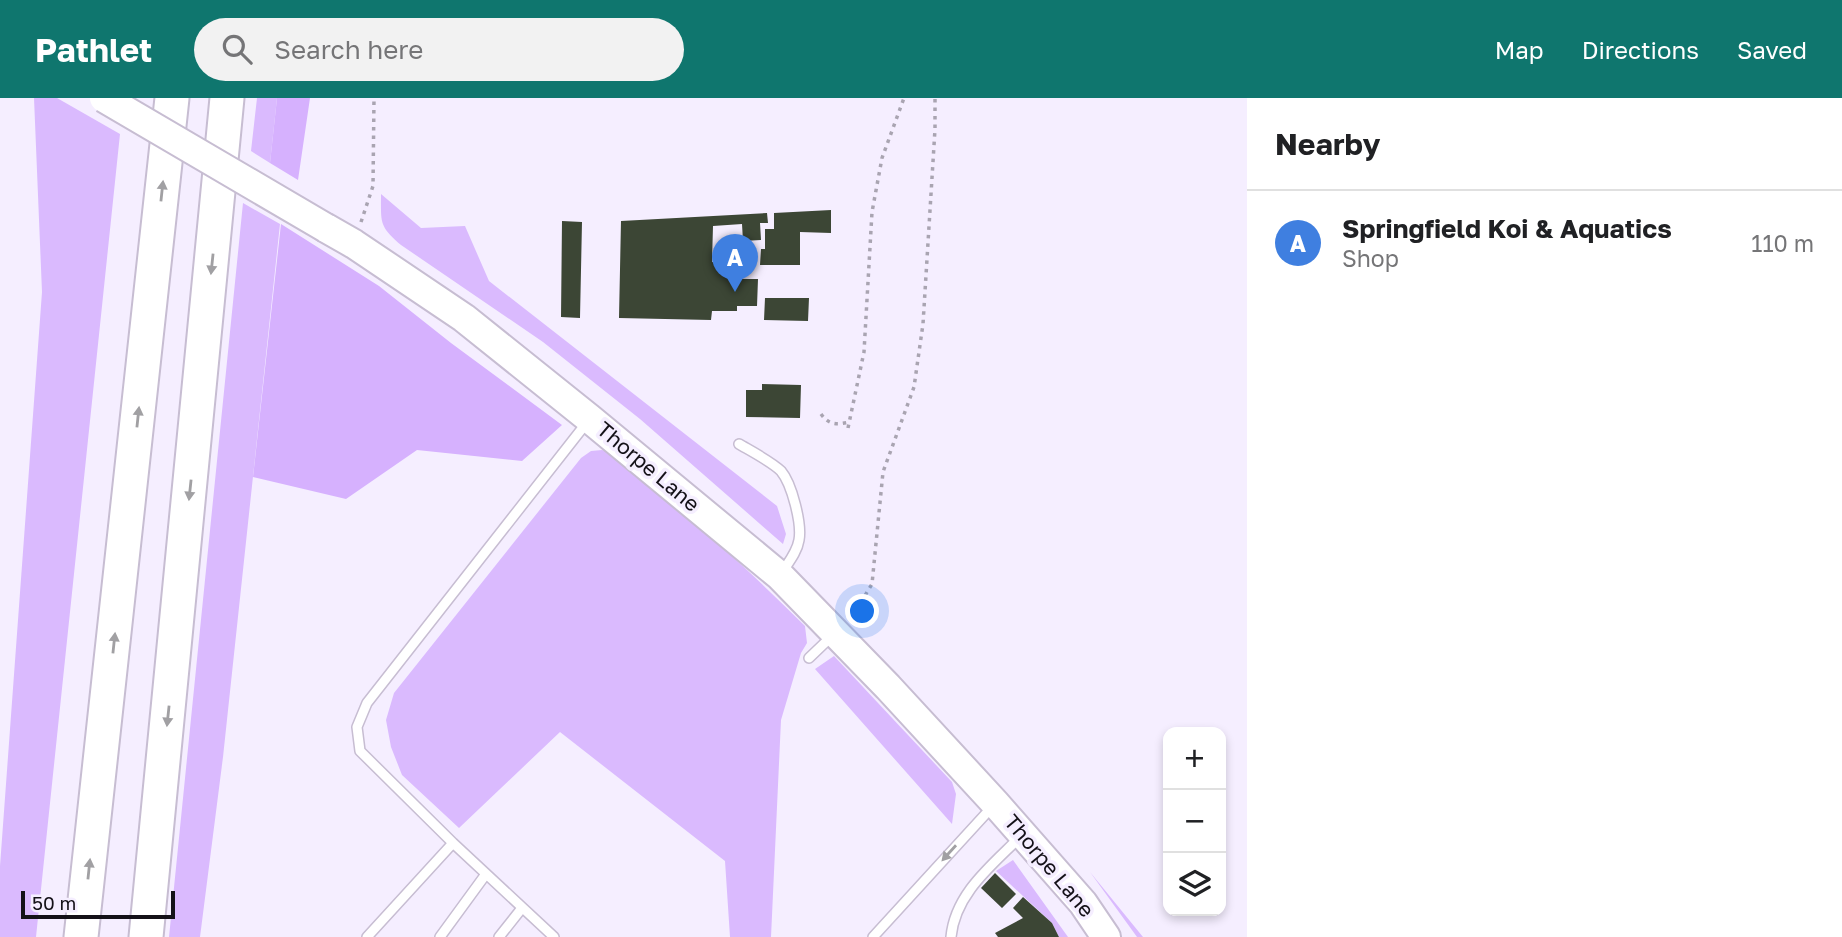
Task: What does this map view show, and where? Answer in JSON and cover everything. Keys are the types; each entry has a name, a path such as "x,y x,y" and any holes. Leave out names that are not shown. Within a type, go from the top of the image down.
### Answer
{"highway":[{"path":"81,937 172,98"},
{"path":"146,937 227,98"}],"main road":[{"name":"Thorpe Lane","path":"104,98 354,244 464,318 780,576 1023,834 1083,903 1105,936"}],"lane":[{"path":"554,937 360,751 357,727 367,703 590,419"},
{"path":"739,444 782,472 794,498 800,539 780,576"},
{"path":"809,658 835,633"},
{"path":"873,937 995,803"},
{"path":"951,937 961,904 973,883 1023,834"},
{"path":"367,937 453,843"},
{"path":"440,937 486,874"},
{"path":"499,937 522,908"}],"path":[{"path":"354,244 373,186 374,98"},
{"path":"821,414 827,422 849,425 864,352 872,212 882,158 904,98"},
{"path":"835,633 853,616 872,584 883,472 914,387 923,324 935,98"}],"shaded area":[{"path":"34,98 57,98 120,134 36,937 0,937 0,866 42,292"},
{"path":"257,98 277,98 270,163 251,151"},
{"path":"277,98 310,98 298,180 270,163"},
{"path":"381,194 421,228 465,226 489,281 777,506 786,534 783,544 640,419 543,342 401,245 383,223"},
{"path":"243,203 280,224 223,757 200,937 169,937"},
{"path":"281,224 379,286 562,425 522,461 417,450 346,499 253,477"},
{"path":"602,450 620,457 637,470 805,626 807,643 801,653 781,720 771,937 730,937 725,861 560,732 459,828 402,775 391,747 386,720 394,693 581,458 591,451"},
{"path":"834,656 952,782 956,794 952,824 815,669"},
{"path":"1013,860 1068,937 1059,937 1052,923 996,871"},
{"path":"1090,872 1143,937 1137,937"}],"building":[{"path":"831,210 831,233 800,232 800,265 760,265 761,249 765,249 765,229 774,229 774,213"},
{"path":"767,213 768,223 760,223 761,240 743,241 742,224 713,226 712,262 737,263 737,279 758,279 757,306 737,306 737,311 712,311 711,320 619,318 621,221"},
{"path":"562,221 582,222 580,318 561,317"},
{"path":"765,298 809,298 808,321 764,320"},
{"path":"762,384 801,385 800,418 746,417 746,390 762,390"},
{"path":"995,873 1016,894 1002,908 981,888"},
{"path":"1023,897 1052,923 1059,937 998,937 995,933 1023,918 1013,908"}],"place":[{"name":"Springfield Koi & Aquatics","path":"735,292"}]}
